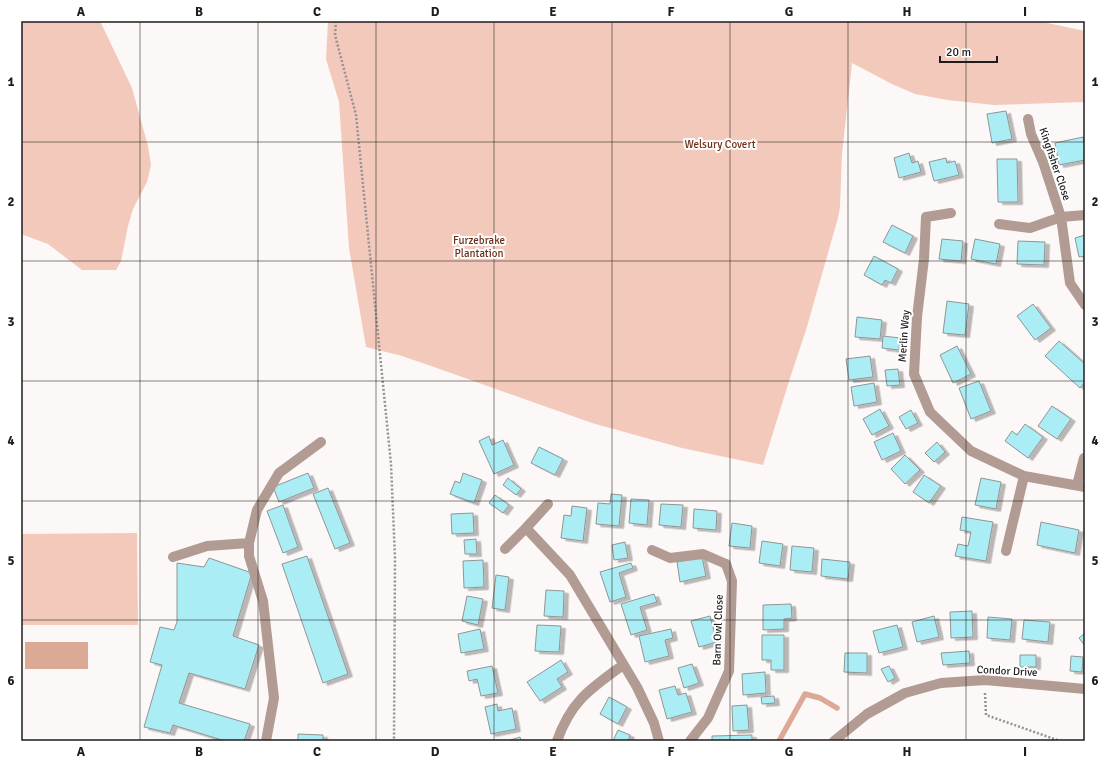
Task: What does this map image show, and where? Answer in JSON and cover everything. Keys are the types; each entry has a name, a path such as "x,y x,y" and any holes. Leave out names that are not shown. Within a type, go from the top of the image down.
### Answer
{"street":[{"name":"Kingfisher Close","path":"1028,119 1031,134 1043,162 1060,217 1070,283 1085,305"},
{"name":"Merlin Way","path":"951,213 926,217 924,259 917,317 914,374 930,412 971,451 1024,476 1081,486 1084,458"},
{"name":"Kingfisher Close","path":"999,224 1030,228 1060,217 1085,215"},
{"path":"266,741 274,698 263,601 249,556 249,543 257,510 279,473 321,442"},
{"path":"1006,551 1024,476"},
{"path":"505,549 548,504"},
{"path":"526,528 570,575 637,687 654,723 659,741"},
{"path":"172,557 207,546 249,543"},
{"name":"Barn Owl Close","path":"652,550 670,558 703,554 726,564 732,581 729,671 708,718 690,741"},
{"path":"557,741 561,729 572,709 588,690 623,665"},
{"name":"Condor Drive","path":"834,741 868,714 906,693 941,683 985,680 1085,689"}],"path":[{"path":"336,21 335,35 356,115 391,464 395,558 394,741"},
{"path":"985,680 986,715 1060,741"}],"green space":[{"path":"21,21 100,21 132,88 148,146 151,165 147,182 133,209 121,261 116,270 82,270 48,244 21,234"},
{"path":"328,21 1038,21 1085,31 1085,102 994,105 947,100 915,94 852,63 842,154 840,207 838,218 806,330 763,465 682,448 592,423 402,356 366,347 349,248 339,102 326,59"},
{"path":"137,533 138,625 21,625 21,534"}],"shaded area":[{"path":"25,642 88,642 88,669 25,669"}],"building":[{"path":"1006,111 1012,139 992,143 987,114"},
{"path":"1083,137 1085,146 1085,160 1059,165 1055,143"},
{"path":"909,153 912,163 918,161 921,172 899,178 894,158"},
{"path":"946,158 947,163 955,161 959,175 934,181 929,162"},
{"path":"997,159 1017,159 1018,202 998,202"},
{"path":"892,225 913,236 905,253 883,242"},
{"path":"1085,235 1085,256 1079,257 1075,238"},
{"path":"942,239 963,241 961,261 939,259"},
{"path":"975,239 1000,244 996,264 971,259"},
{"path":"1018,241 1045,242 1044,265 1017,264"},
{"path":"874,256 898,269 891,283 885,280 882,285 864,275"},
{"path":"947,301 969,304 965,335 943,333"},
{"path":"1033,304 1051,328 1035,340 1017,316"},
{"path":"857,317 882,320 880,339 855,337"},
{"path":"883,336 900,338 899,350 882,348"},
{"path":"1059,341 1085,364 1085,382 1080,388 1045,356"},
{"path":"957,346 971,374 953,383 940,355"},
{"path":"870,356 873,377 849,380 846,359"},
{"path":"898,369 900,385 887,386 885,370"},
{"path":"979,381 991,411 971,419 959,388"},
{"path":"874,383 877,402 854,406 851,387"},
{"path":"1052,406 1071,419 1057,439 1038,426"},
{"path":"880,409 889,426 872,435 863,419"},
{"path":"911,410 918,423 906,429 899,417"},
{"path":"1025,424 1043,437 1028,458 1005,441 1012,431 1017,435"},
{"path":"893,433 901,451 882,460 874,442"},
{"path":"489,436 492,445 503,440 514,465 494,474 479,441"},
{"path":"937,442 945,452 934,462 925,453"},
{"path":"539,447 563,459 555,475 531,463"},
{"path":"905,455 920,470 905,484 891,469"},
{"path":"308,473 314,488 279,502 273,487"},
{"path":"463,473 482,480 474,503 450,494 455,481 460,483"},
{"path":"924,475 941,486 929,503 913,492"},
{"path":"508,478 521,489 516,495 503,485"},
{"path":"981,478 1001,482 996,509 975,505"},
{"path":"328,488 350,543 335,549 313,494"},
{"path":"611,494 622,495 619,526 596,524 598,503 610,504"},
{"path":"495,495 509,505 503,513 489,503"},
{"path":"631,499 649,500 647,525 629,523"},
{"path":"661,504 683,505 681,527 659,525"},
{"path":"283,505 298,547 283,553 267,511"},
{"path":"572,506 587,508 583,541 561,538 564,515 571,516"},
{"path":"694,509 717,511 716,530 693,528"},
{"path":"473,513 474,533 452,534 451,514"},
{"path":"962,517 993,522 986,561 955,556 958,544 968,546 971,532 960,530"},
{"path":"1041,522 1079,530 1075,553 1037,545"},
{"path":"732,523 752,526 750,548 729,546"},
{"path":"476,539 477,554 465,554 464,540"},
{"path":"762,541 783,544 780,566 759,563"},
{"path":"625,542 628,558 614,560 612,545"},
{"path":"792,546 814,548 812,572 790,570"},
{"path":"307,556 348,674 323,683 282,564"},
{"path":"702,557 706,576 680,582 677,562"},
{"path":"209,558 252,573 233,636 259,645 245,689 189,673 179,703 250,724 244,741 225,741 173,725 170,733 144,727 162,665 150,662 160,627 174,630 177,622 177,563 204,567"},
{"path":"822,559 850,562 848,579 821,576"},
{"path":"483,560 484,587 464,588 463,561"},
{"path":"631,563 633,568 619,573 626,597 610,602 600,572"},
{"path":"496,575 509,577 505,610 492,608"},
{"path":"546,590 564,591 563,617 544,616"},
{"path":"654,594 657,602 640,607 647,630 631,635 621,604"},
{"path":"467,596 483,599 478,625 462,621"},
{"path":"791,604 792,618 784,619 784,629 763,630 763,605"},
{"path":"972,611 973,637 951,638 950,612"},
{"path":"710,616 717,642 699,647 691,621"},
{"path":"934,616 939,637 917,642 912,622"},
{"path":"988,617 1012,619 1010,640 987,638"},
{"path":"1024,620 1050,622 1048,642 1022,639"},
{"path":"537,625 561,626 559,652 535,651"},
{"path":"897,625 903,647 879,653 873,631"},
{"path":"480,629 484,649 461,653 458,634"},
{"path":"671,629 673,638 665,640 669,656 645,662 639,636"},
{"path":"1085,633 1085,646 1079,638"},
{"path":"762,635 784,635 784,670 771,670 771,660 762,660"},
{"path":"969,651 970,663 943,665 941,653"},
{"path":"845,653 867,653 867,673 844,672"},
{"path":"1020,655 1036,655 1036,667 1020,667"},
{"path":"1071,656 1083,657 1082,672 1070,671"},
{"path":"561,660 568,672 557,679 562,687 540,701 527,682"},
{"path":"692,664 699,683 684,688 678,668"},
{"path":"492,666 498,693 481,696 477,679 469,681 467,671"},
{"path":"889,666 895,678 888,682 881,669"},
{"path":"765,672 766,693 743,695 742,674"},
{"path":"675,686 678,695 686,693 692,712 667,719 659,690"},
{"path":"774,696 775,703 762,704 761,697"},
{"path":"609,697 627,707 618,724 600,714"},
{"path":"497,704 498,711 512,708 516,729 491,734 485,707"},
{"path":"747,705 749,730 733,731 732,706"},
{"path":"618,730 630,735 628,741 613,741"},
{"path":"298,734 323,735 323,741 298,741"},
{"path":"752,735 752,741 712,741 712,736"},
{"path":"520,737 521,741 507,741"}],"waterway":[{"path":"779,741 805,694 820,698 837,708"}],"park label":[{"name":"Welsury Covert","path":"720,144"},
{"name":"Furzebrake Plantation","path":"479,246"}]}
